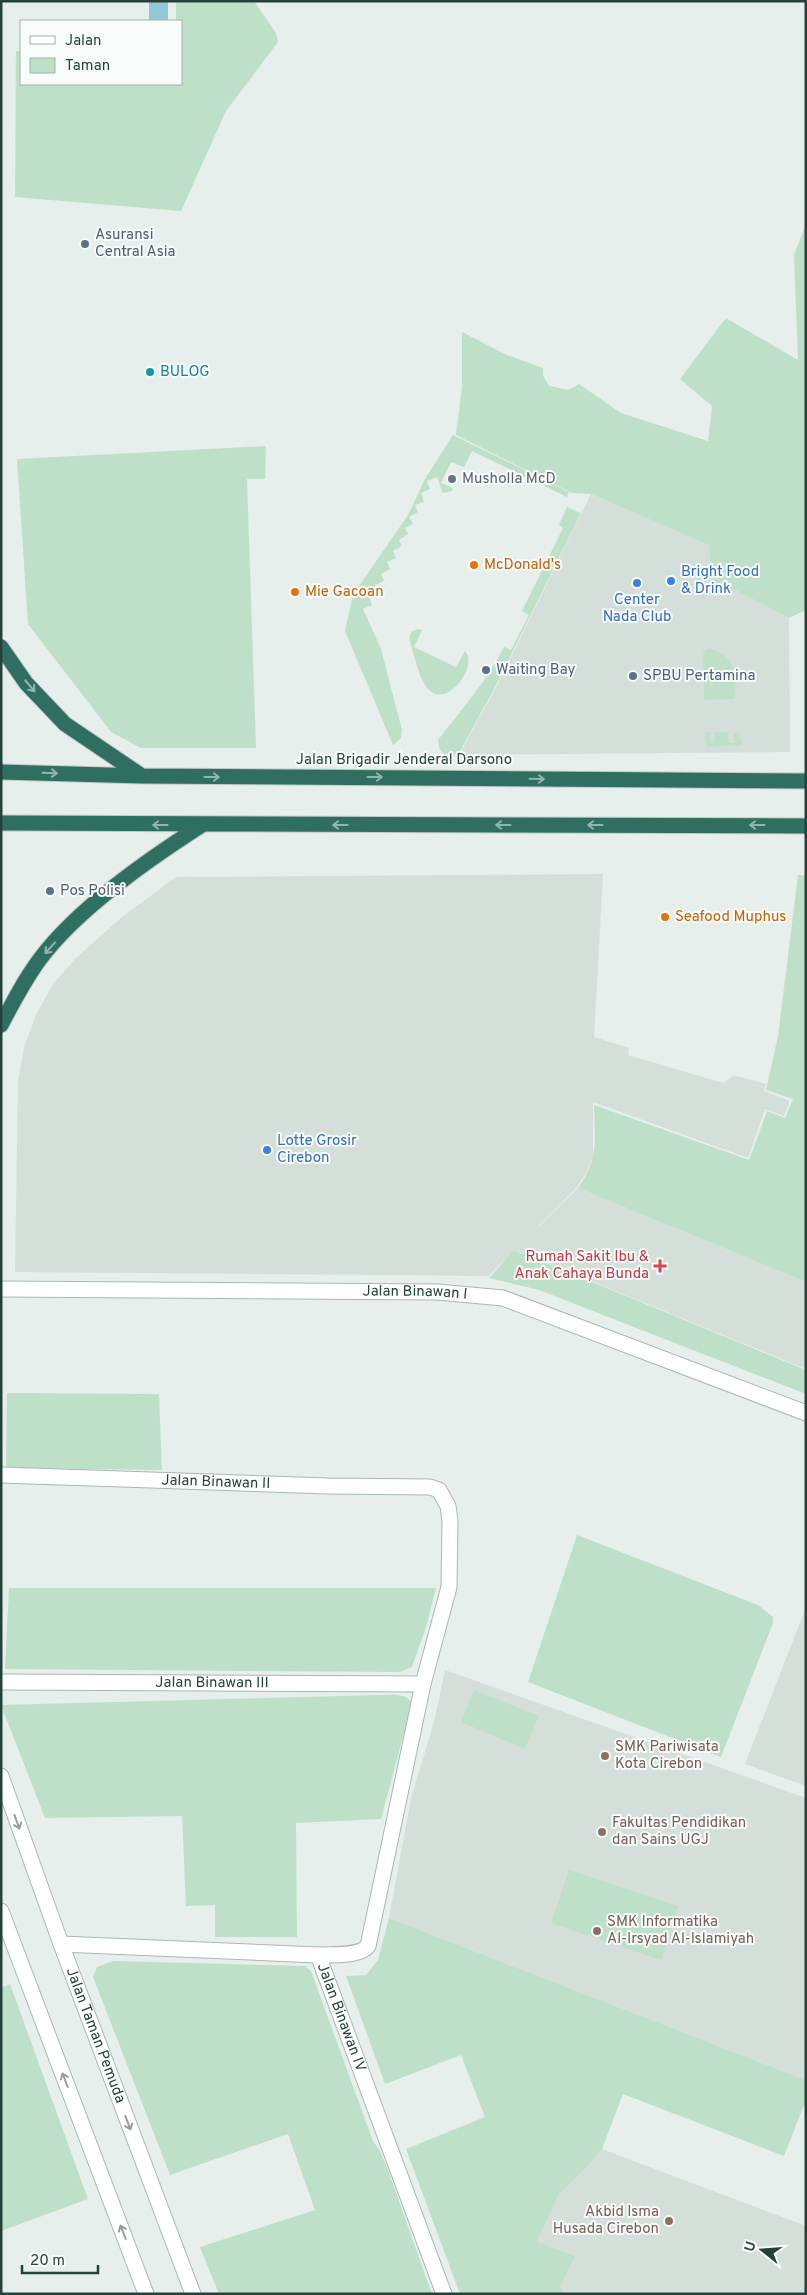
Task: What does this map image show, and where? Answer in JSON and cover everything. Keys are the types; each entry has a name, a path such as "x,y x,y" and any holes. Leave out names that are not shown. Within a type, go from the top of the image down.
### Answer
{"highway":[{"path":"1,647 26,683 66,724 143,776"},
{"name":"Jalan Brigadir Jenderal Darsono","path":"1,772 143,776 806,781"},
{"path":"1,823 806,826"},
{"path":"1,1025 41,957 71,925 152,857 202,825"}],"street":[{"name":"Jalan Binawan I","path":"1,1289 438,1292 503,1298 806,1413"},
{"name":"Jalan Binawan II","path":"1,1475 307,1486 430,1486 439,1490 448,1506 450,1521 449,1588 423,1684"},
{"name":"Jalan Binawan III","path":"1,1682 423,1684"},
{"path":"318,1955 355,1952 364,1950 368,1946 423,1684"},
{"name":"Jalan Taman Pemuda","path":"1,1776 61,1944 192,2294"},
{"path":"1,1911 146,2294"},
{"name":"Jalan Binawan IV","path":"61,1944 318,1955 444,2294"}],"shaded area":[{"path":"591,494 710,545 712,583 737,591 789,618 790,752 459,755 495,689"},
{"path":"603,874 594,1037 629,1048 628,1055 723,1083 734,1075 766,1084 764,1091 790,1101 784,1116 765,1109 748,1158 593,1102 593,1156 587,1171 577,1187 524,1241 578,1188 806,1282 806,1369 515,1250 488,1276 15,1272 18,1081 24,1048 36,1015 53,984 76,958 122,917 176,877"},
{"path":"806,1607 806,1786 745,1764"},
{"path":"445,1670 806,1798 806,2080 389,1918 411,1798 434,1722"},
{"name":"Akbid Isma Husada Cirebon","path":"602,2149 806,2226 806,2294 566,2294 537,2242 559,2194 585,2169"}],"green space":[{"path":"176,1 254,1 276,33 278,42 226,111 181,211 15,197 16,51 20,51 20,85 182,85 182,20 176,20"},
{"path":"806,224 806,610 789,618 737,591 712,583 709,545 591,494 572,493 456,435 462,387 462,332 507,355 543,368 543,375 549,386 568,390 579,384 621,413 708,441 712,406 680,379 726,318 798,360 794,255"},
{"path":"453,435 569,492 567,497 472,451 464,467 451,462 441,483 453,488 452,491 443,493 437,477 427,481 430,489 421,493 424,502 415,505 418,512 409,517 413,524 405,528 408,534 399,540 402,546 393,551 396,558 387,562 390,569 381,574 384,581 375,585 378,593 369,597 372,605 363,609 381,649 402,730 401,738 393,745 345,631 352,599 357,589 408,515 425,479"},
{"path":"266,446 265,479 247,479 256,748 141,748 111,732 28,624 17,459"},
{"path":"567,507 581,513 494,689 458,755 445,756 439,748 438,740 482,684 504,647 511,650 529,615 522,611 563,528 559,525"},
{"path":"422,630 414,647 456,667 465,651 468,658 468,666 459,683 452,690 444,694 436,694 428,689 419,672 409,638 412,631"},
{"path":"709,649 725,656 730,661 734,674 735,699 704,700 703,654"},
{"path":"706,732 710,732 710,743 714,743 715,732 728,732 729,743 734,743 733,733 736,733 742,741 742,745 707,747"},
{"path":"798,875 806,875 806,1282 578,1188 593,1158 595,1139 594,1105 749,1160 767,1111 785,1118 793,1099 766,1090 778,1036"},
{"path":"514,1250 806,1370 806,1394 539,1290 489,1278"},
{"path":"7,1393 159,1394 162,1470 6,1468"},
{"path":"577,1535 758,1605 773,1617 773,1623 721,1757 528,1682"},
{"path":"9,1588 436,1588 426,1627 412,1667 400,1672 5,1669"},
{"path":"474,1690 539,1716 525,1749 461,1722"},
{"path":"393,1695 406,1697 412,1703 381,1819 296,1823 297,1937 215,1937 215,1905 186,1906 182,1816 45,1818 1,1705"},
{"path":"569,1870 678,1906 661,1960 551,1923"},
{"path":"389,1918 806,2080 806,2100 784,2156 623,2094 602,2149 585,2169 559,2194 537,2242 575,2256 560,2286 566,2294 460,2294 406,2149 485,2117 461,2055 385,2084 346,1976 366,1975 378,1960"},
{"path":"113,1961 305,1966 311,1971 373,2141 380,2151 388,2170 432,2294 219,2294 200,2247 315,2210 288,2134 170,2175 93,1977 97,1967"},
{"path":"10,1984 88,2199 1,2231 1,1988"}],"water":[{"path":"149,1 168,1 168,20 149,20"}],"place":[{"name":"Asuransi Central Asia","path":"85,244"},
{"name":"BULOG","path":"150,372"},
{"name":"Musholla McD","path":"452,479"},
{"name":"McDonald's","path":"474,565"},
{"name":"Bright Food & Drink","path":"671,581"},
{"name":"Center Nada Club","path":"637,583"},
{"name":"Mie Gacoan","path":"295,592"},
{"name":"Waiting Bay","path":"486,670"},
{"name":"SPBU Pertamina","path":"633,676"},
{"name":"Pos Polisi","path":"50,891"},
{"name":"Seafood Muphus","path":"665,917"},
{"name":"Lotte Grosir Cirebon","path":"267,1150"},
{"name":"Rumah Sakit Ibu & Anak Cahaya Bunda","path":"660,1266"},
{"name":"SMK Pariwisata Kota Cirebon","path":"605,1756"},
{"name":"Fakultas Pendidikan dan Sains UGJ","path":"602,1832"},
{"name":"SMK Informatika Al-Irsyad Al-Islamiyah","path":"597,1931"},
{"name":"Akbid Isma Husada Cirebon","path":"669,2221"}]}
